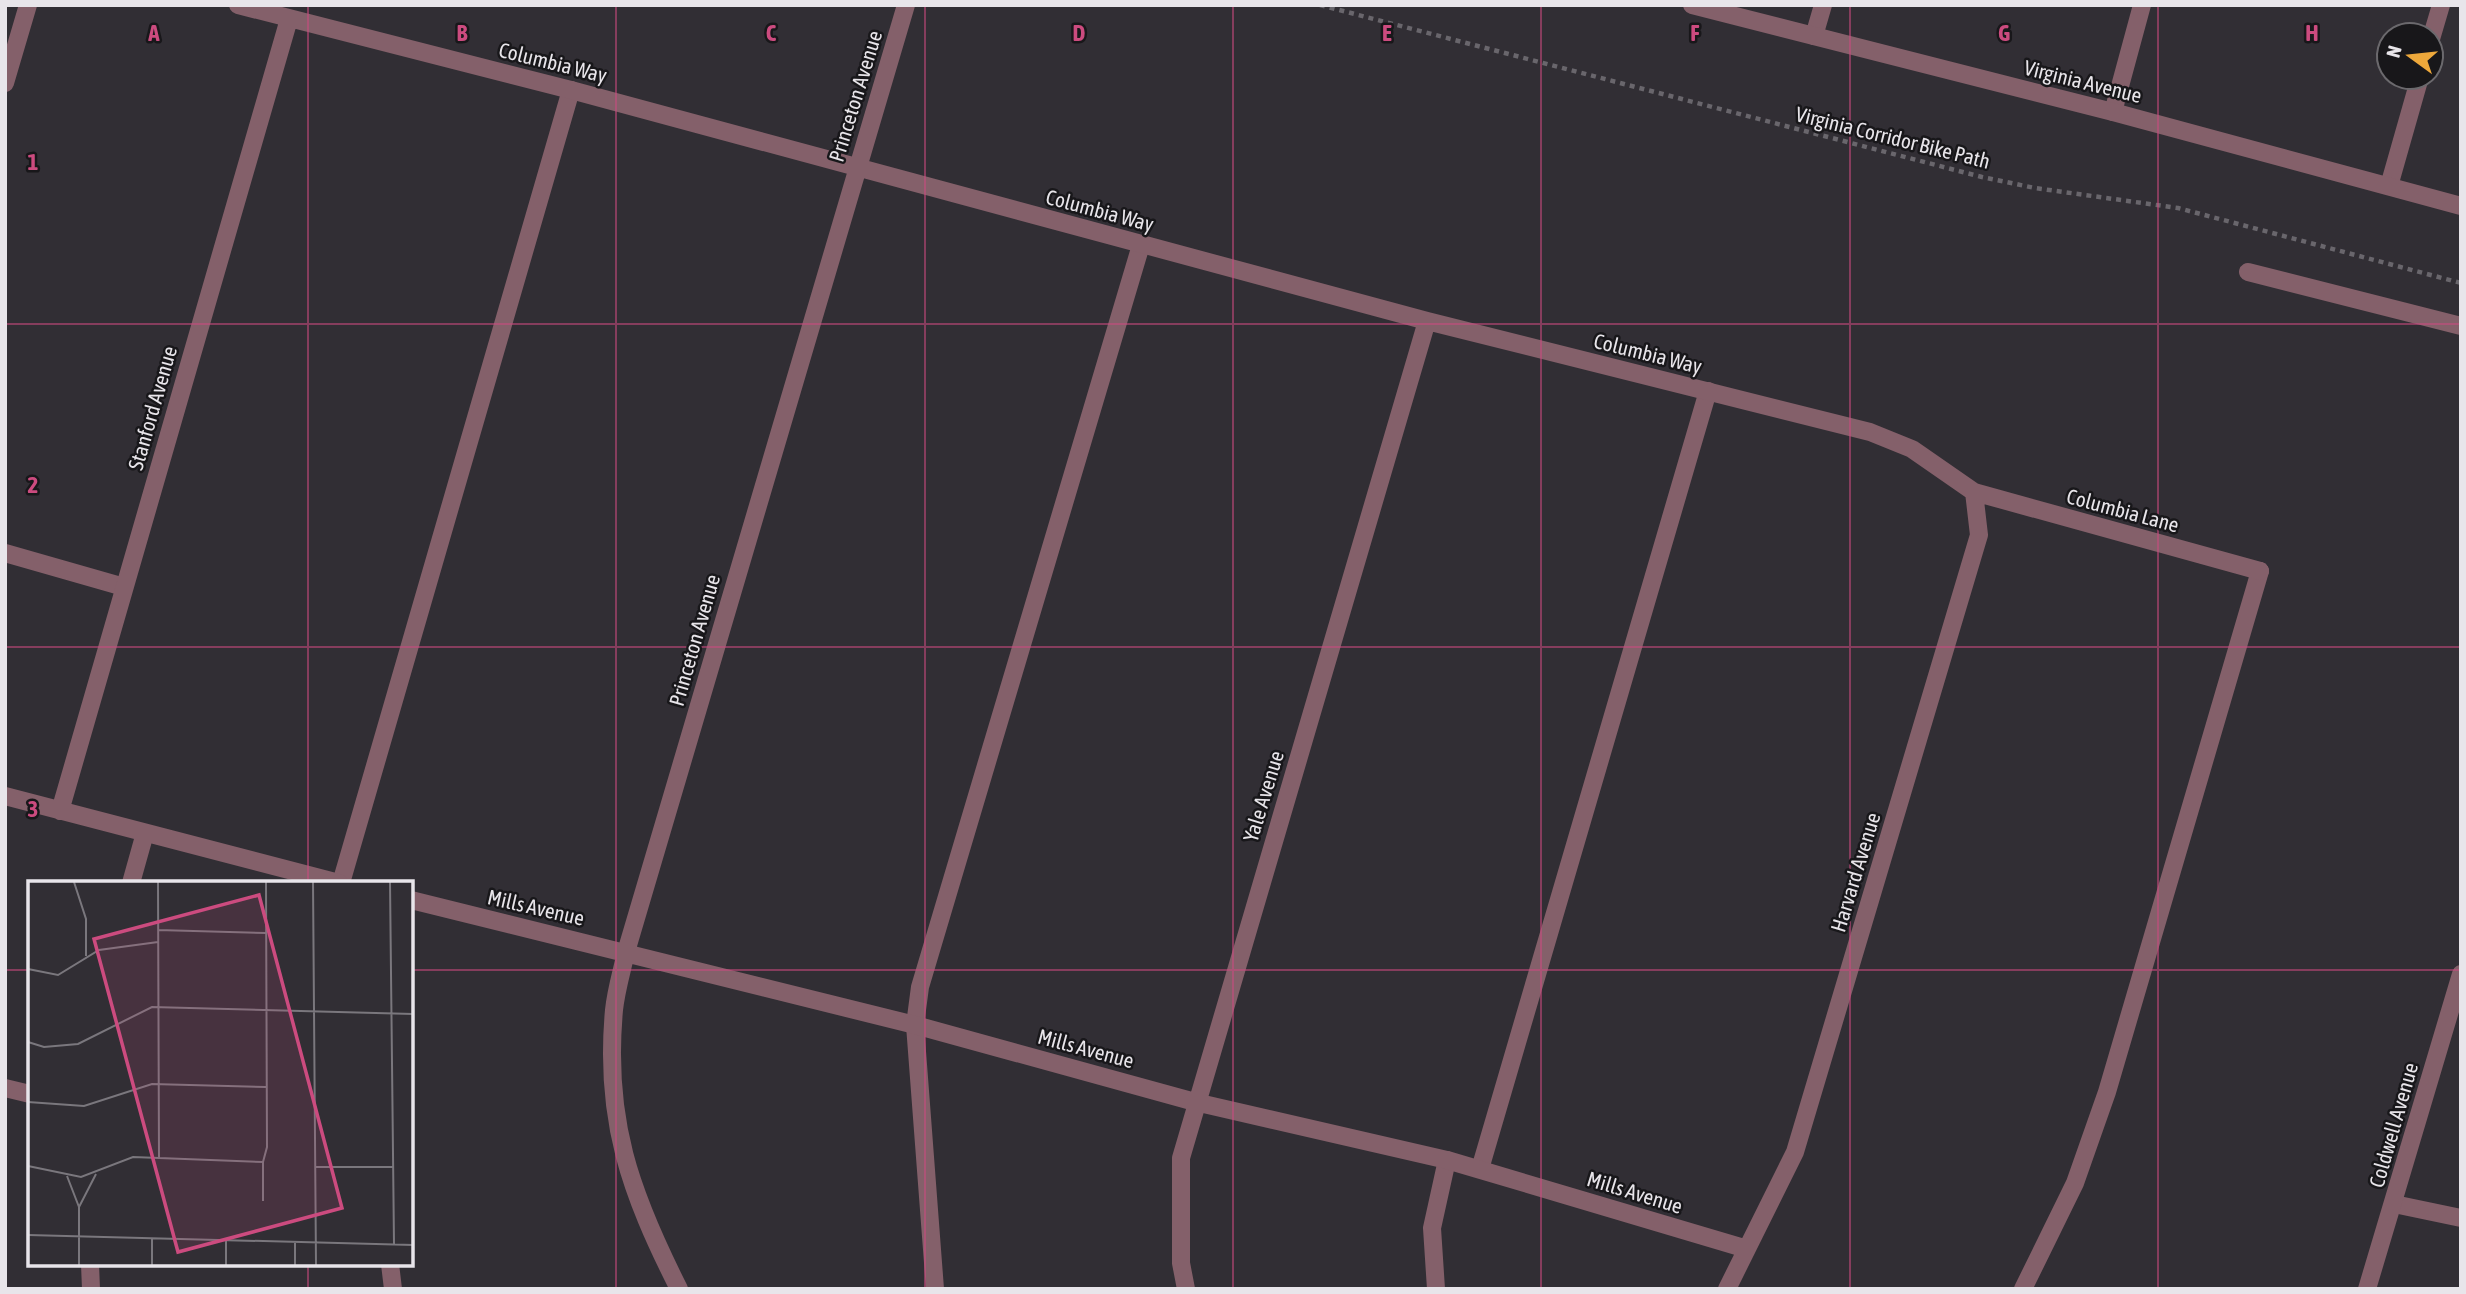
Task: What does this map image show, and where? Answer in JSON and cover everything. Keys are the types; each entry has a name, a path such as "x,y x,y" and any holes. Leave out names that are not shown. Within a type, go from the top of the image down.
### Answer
{"street":[{"path":"5,83 28,5"},
{"name":"Columbia Way","path":"238,5 571,90 1427,321 1870,432 1912,449 1974,492"},
{"name":"Princeton Avenue","path":"679,1289 644,1216 625,1164 614,1110 611,1061 614,1007 626,952 906,5"},
{"name":"Virginia Avenue","path":"1692,5 2113,112 2461,206"},
{"path":"1814,36 1823,5"},
{"path":"2113,112 2142,5"},
{"name":"Stanford Avenue","path":"60,811 289,19"},
{"path":"341,881 571,90"},
{"path":"2389,186 2416,91"},
{"path":"935,1289 915,1025 920,987 1142,245"},
{"path":"2248,272 2461,326"},
{"name":"Yale Avenue","path":"1186,1289 1181,1263 1181,1157 1427,321"},
{"path":"1480,1169 1707,391"},
{"name":"Columbia Lane","path":"1974,492 2260,571 2107,1092 2075,1183 2023,1289"},
{"name":"Harvard Avenue","path":"1727,1289 1795,1152 1979,536 1974,492"},
{"path":"5,553 124,587"},
{"path":"5,796 332,881"},
{"path":"132,881 145,833"},
{"name":"Mills Avenue","path":"413,900 915,1025 1195,1102 1447,1160 1746,1249"},
{"name":"Coldwell Avenue","path":"2367,1289 2461,974"},
{"path":"5,1088 28,1094"},
{"path":"1436,1289 1432,1228 1447,1160"},
{"path":"2394,1204 2461,1218"},
{"path":"90,1266 91,1289"},
{"path":"390,1266 393,1289"}],"path":[{"name":"Virginia Corridor Bike Path","path":"1320,5 1982,177 2035,188 2178,208 2461,283"}]}
